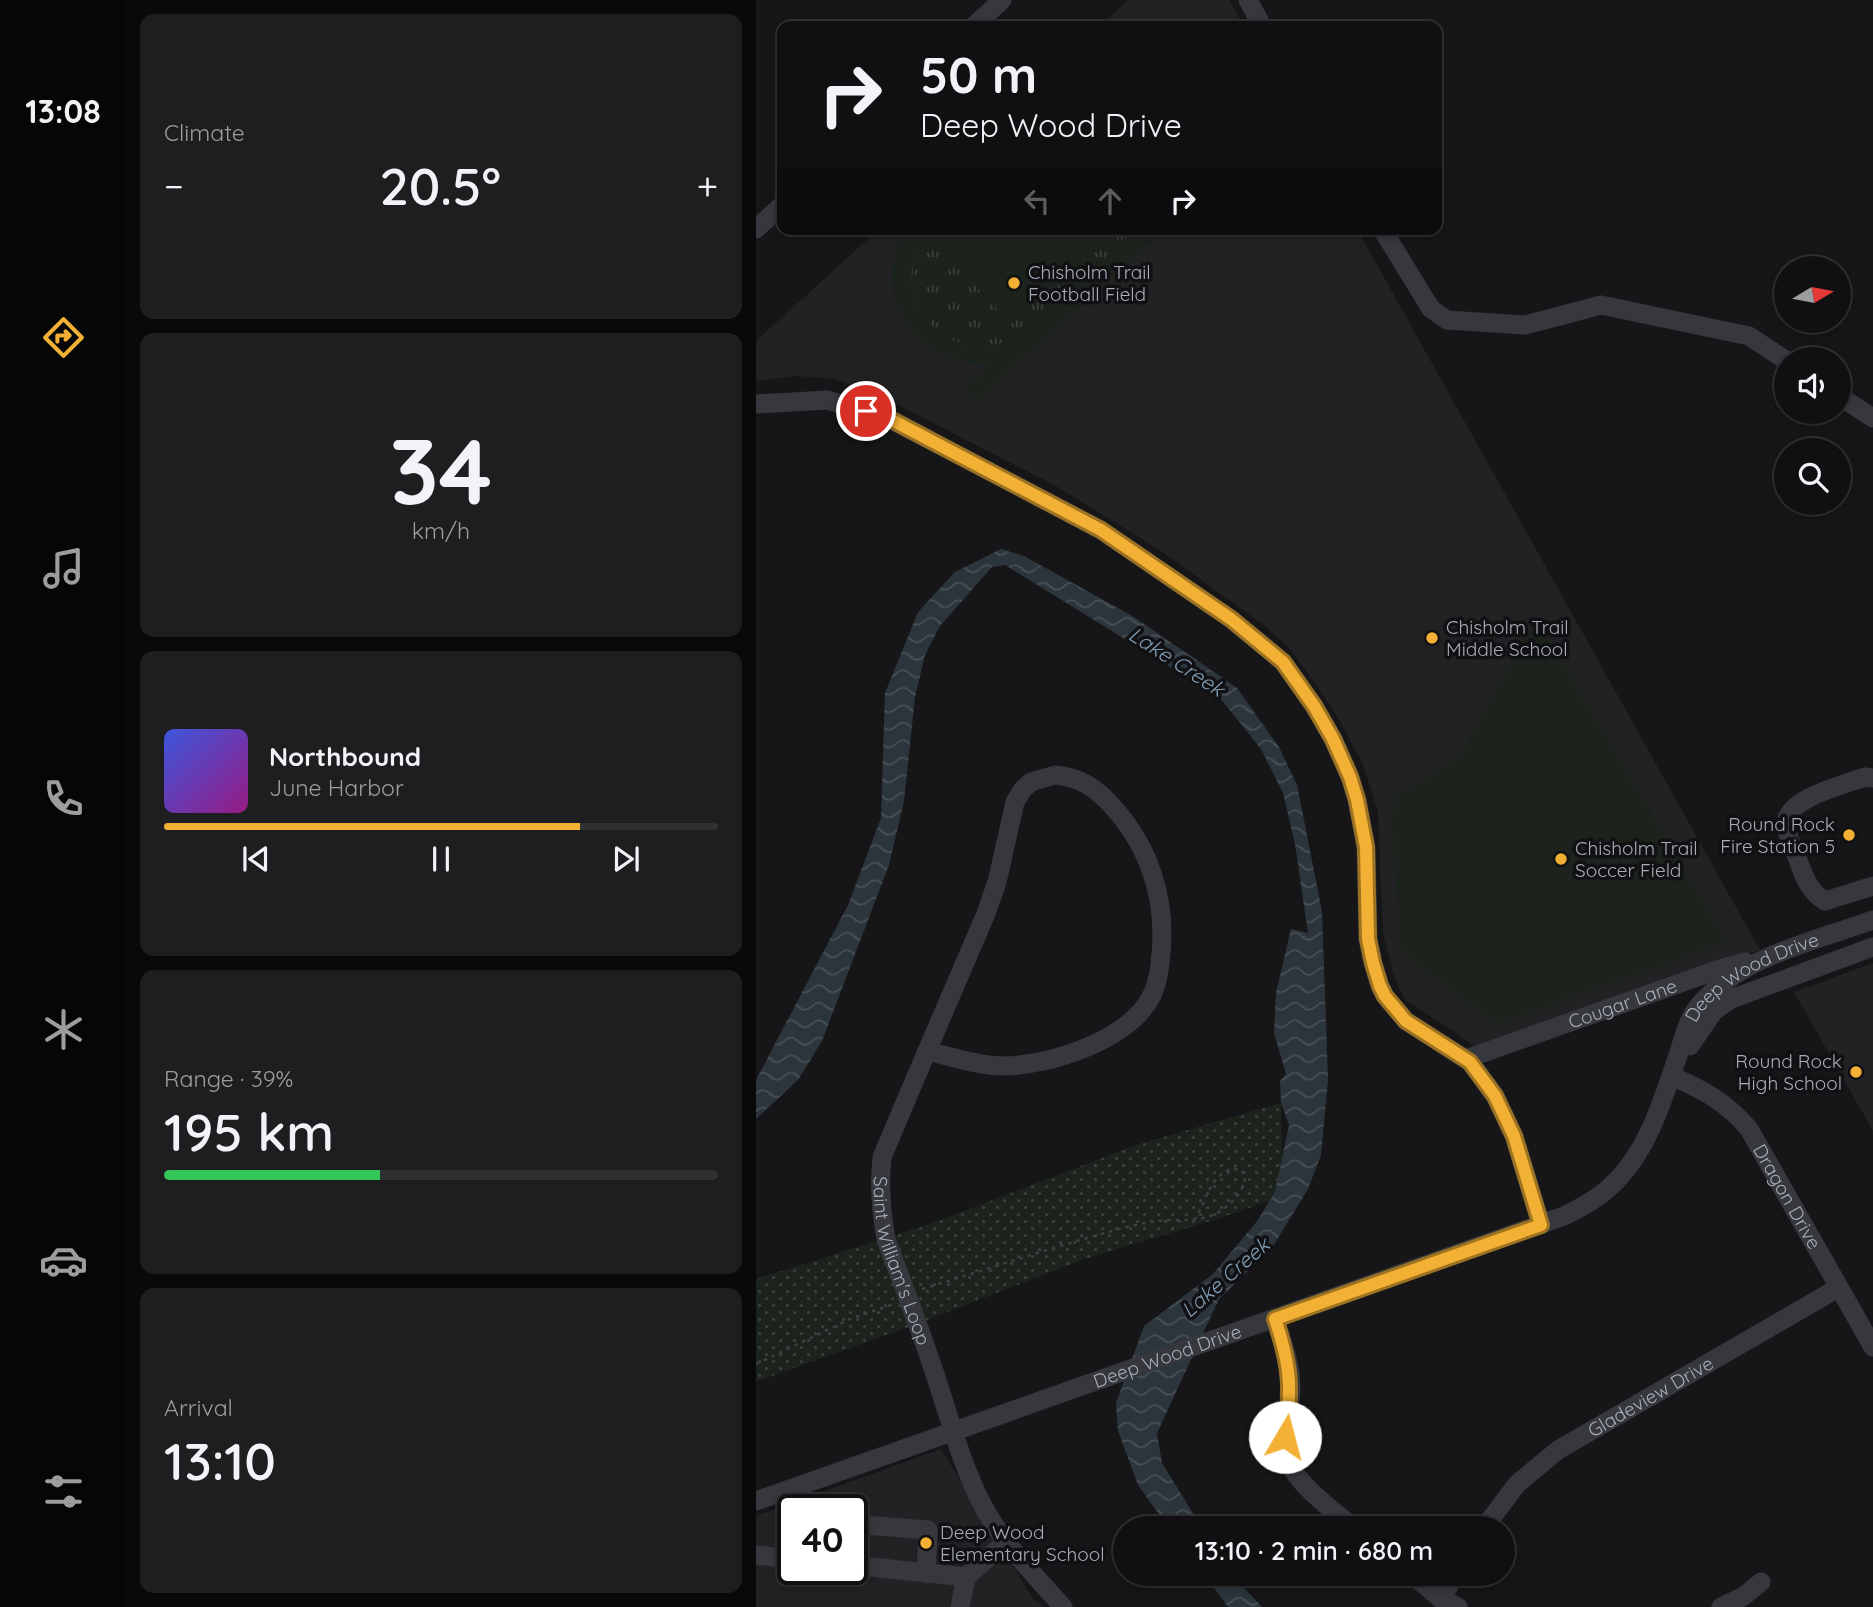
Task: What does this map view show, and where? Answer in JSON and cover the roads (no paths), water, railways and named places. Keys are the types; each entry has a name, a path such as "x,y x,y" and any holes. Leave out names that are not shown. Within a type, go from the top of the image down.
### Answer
{"street":[{"path":"979,21 1002,0"},
{"path":"1248,0 1259,21"},
{"path":"756,229 777,210"},
{"path":"1386,235 1432,309 1447,320 1525,325 1601,305 1749,336 1774,352"},
{"path":"756,404 827,400 886,417 1101,530 1231,619 1283,662 1314,706 1350,777 1366,847 1368,939 1385,996 1414,1028 1466,1059 1495,1096 1506,1115 1541,1225"},
{"path":"1851,404 1873,418"},
{"name":"Saint William's Loop","path":"927,1051 983,1065 1034,1064 1069,1054 1102,1040 1134,1018 1152,996 1160,970 1163,937 1160,902 1154,879 1146,856 1128,824 1084,781 1067,776 1039,778 1023,789 1015,802 997,882 985,916 884,1149 880,1176 886,1239 942,1394 952,1431 984,1506 1006,1542 1063,1607"},
{"path":"1873,778 1865,777 1801,801 1791,810 1786,825 1801,869 1814,895 1825,901 1873,886"},
{"name":"Deep Wood Drive","path":"756,1501 1541,1225 1586,1205 1605,1192 1623,1174 1644,1141 1689,1023 1700,1003 1738,972 1780,953 1873,920"},
{"name":"Deep Wood Drive","path":"1671,1076 1705,1023 1731,999 1873,947"},
{"name":"Cougar Lane","path":"1466,1059 1717,970 1780,953"},
{"name":"Dragon Drive","path":"1671,1076 1712,1094 1749,1129 1873,1347"},
{"name":"Gladeview Drive","path":"1493,1516 1517,1484 1558,1450 1838,1288"},
{"path":"1275,1319 1285,1350 1291,1386 1285,1437 1287,1460 1294,1473 1341,1516"},
{"path":"868,1525 928,1530 926,1573"},
{"path":"960,1607 966,1577 1006,1542"},
{"path":"756,1555 777,1557"},
{"path":"868,1567 966,1577"},
{"path":"1721,1607 1761,1582"},
{"path":"1427,1586 1450,1603"}],"water":[{"name":"Lake Creek","path":"1001,549 1024,556 1134,617 1237,688 1279,747 1297,785 1322,911 1328,1080 1321,1155 1308,1189 1272,1248 1219,1299 1157,1433 1162,1463 1195,1516 1160,1516 1138,1485 1118,1431 1116,1403 1144,1326 1213,1274 1258,1220 1275,1192 1289,1125 1281,1103 1280,1081 1286,1074 1274,1033 1276,993 1291,929 1308,933 1295,844 1283,793 1261,749 1220,698 1005,565 992,567 940,626 925,655 915,697 904,801 889,865 822,1041 798,1080 756,1119 756,1080 848,905 881,818 885,693 918,612 955,572"},
{"path":"1213,1586 1242,1586 1262,1607 1228,1607"}],"place":[{"name":"Chisholm Trail Football Field","path":"1014,283"},
{"name":"Chisholm Trail Middle School","path":"1432,638"},
{"name":"Round Rock Fire Station 5","path":"1849,835"},
{"name":"Chisholm Trail Soccer Field","path":"1561,859"},
{"name":"Round Rock High School","path":"1856,1072"},
{"name":"Deep Wood Elementary School","path":"926,1543"}]}
